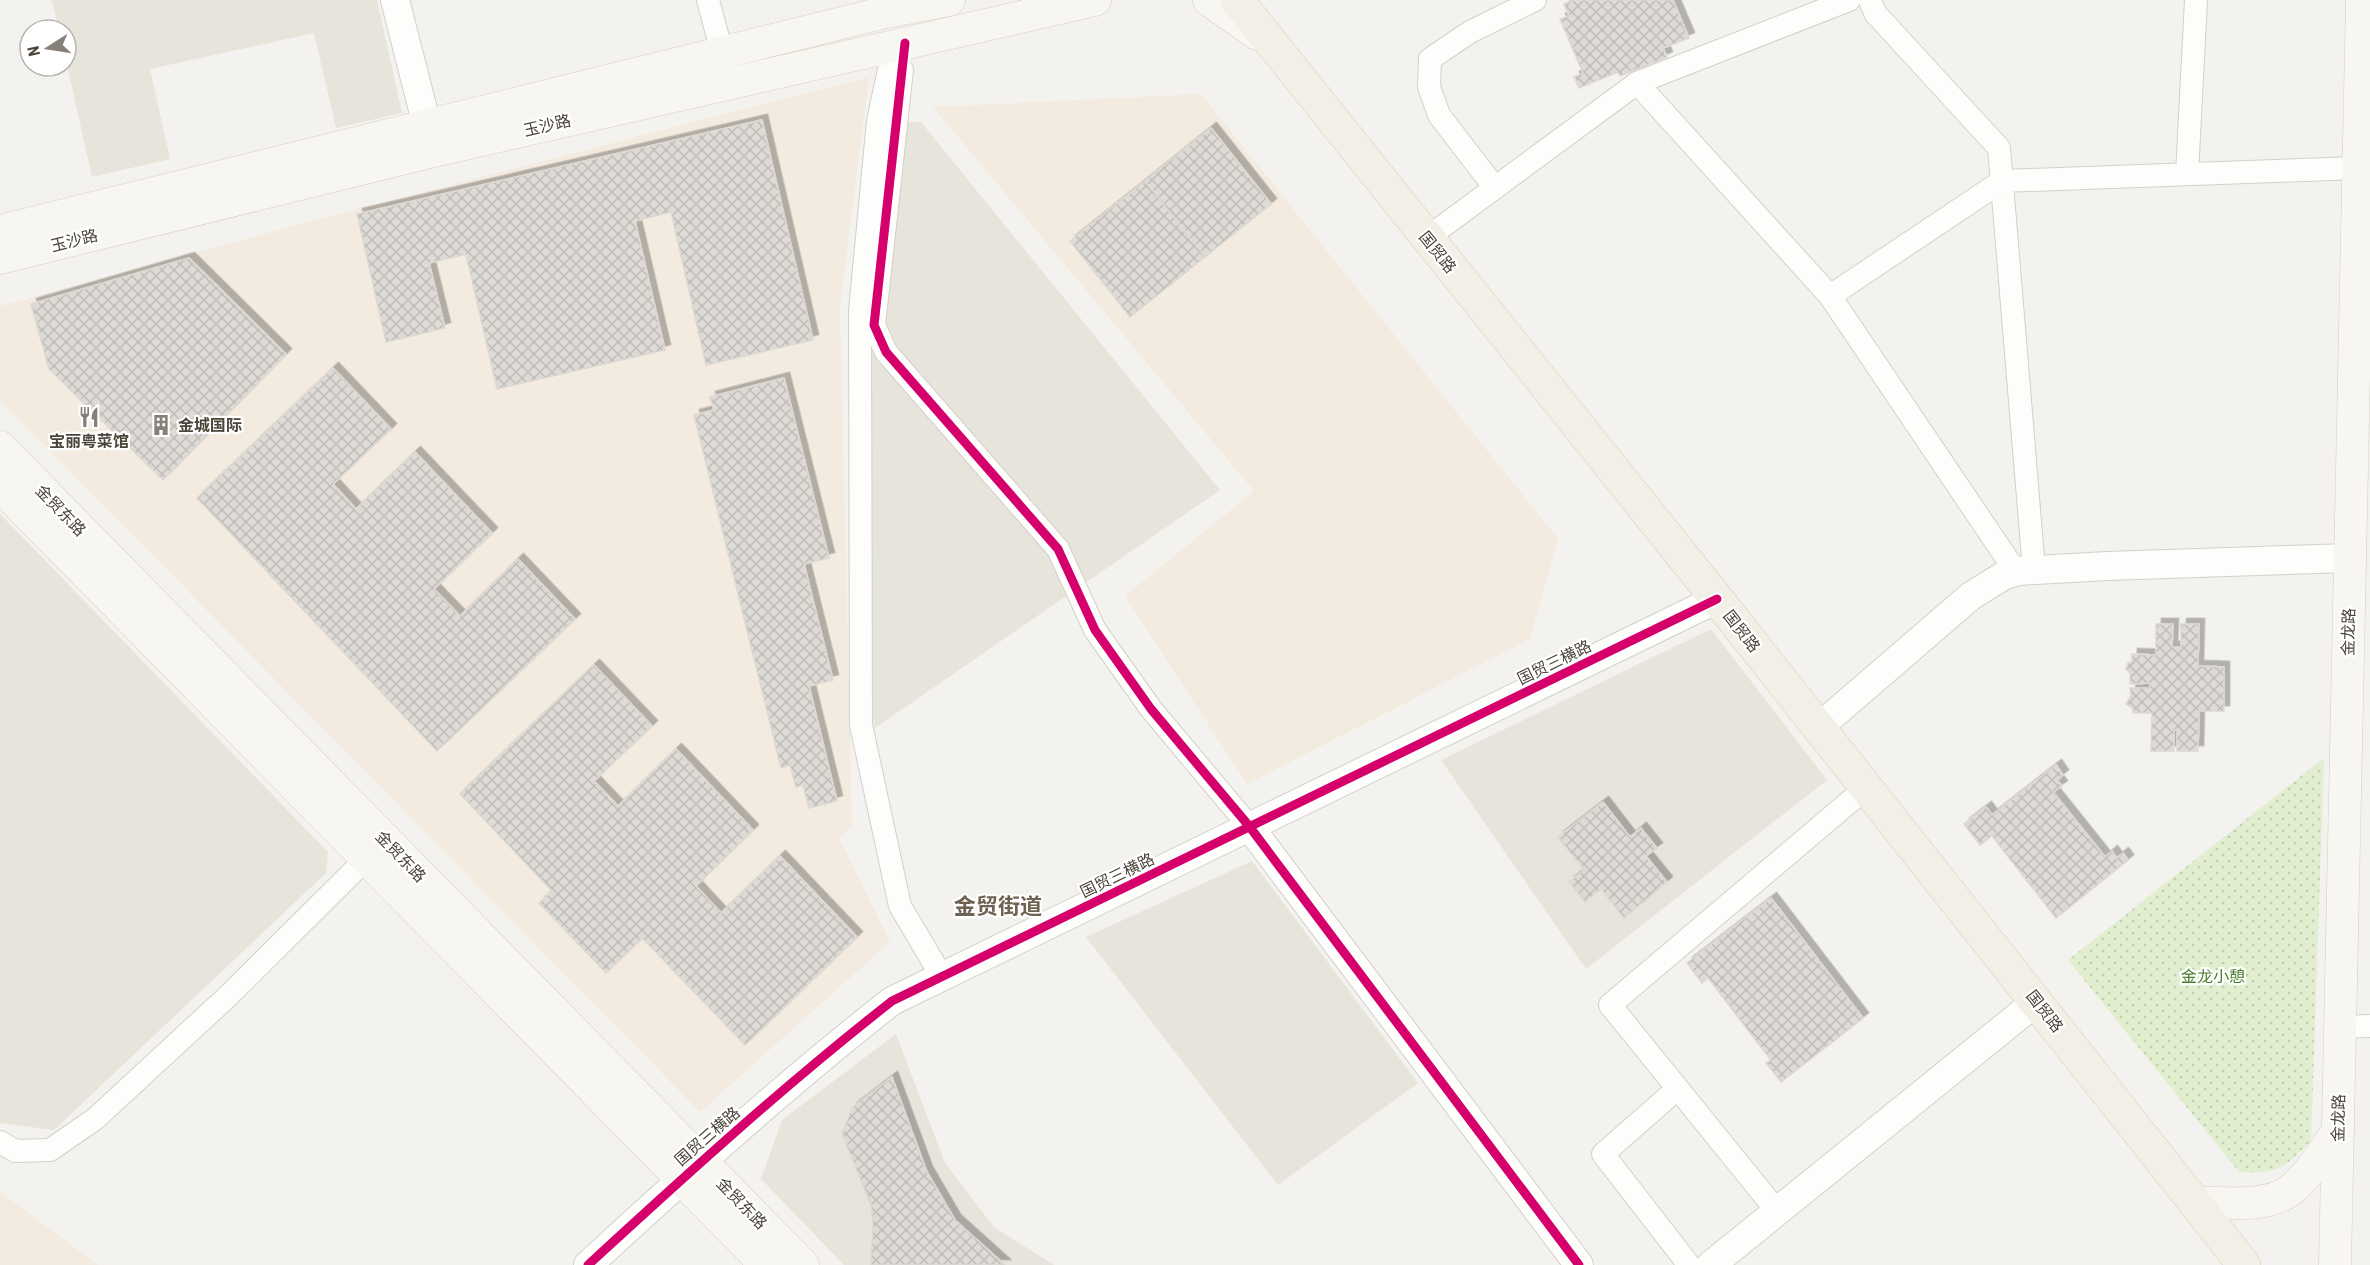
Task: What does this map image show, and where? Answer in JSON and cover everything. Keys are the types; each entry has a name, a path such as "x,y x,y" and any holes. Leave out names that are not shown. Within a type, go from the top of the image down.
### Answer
{"main road":[{"name":"玉沙路","path":"0,258 875,15 949,0"},
{"name":"玉沙路","path":"0,231 430,138 900,44 1095,0"},
{"path":"1209,0 1274,46"},
{"name":"国贸路","path":"1237,0 1819,727 2244,1265"},
{"name":"金龙路","path":"2335,1265 2338,1131 2355,1027 2359,625 2350,558 2362,0"},
{"name":"金贸东路","path":"0,447 691,1170 766,1265"},
{"name":"金贸东路","path":"0,486 366,859 691,1170 803,1265"},
{"path":"2197,1203 2257,1201 2273,1199 2288,1192 2304,1176 2338,1131"}],"street":[{"path":"394,0 430,138"},
{"path":"708,0 720,45"},
{"path":"1495,188 1439,115 1429,87 1430,59 1470,32 1535,0"},
{"path":"1427,238 1637,83 1849,0"},
{"path":"1870,0 1875,13 1999,148 2025,571"},
{"path":"2187,174 2196,0"},
{"path":"900,44 874,325 886,352 1058,549 1095,630 1151,709 1249,826 1579,1265"},
{"path":"900,44 878,121 860,310 861,725 900,906 942,977"},
{"path":"1637,83 1830,296 2025,571"},
{"path":"1830,296 2002,181 2358,168"},
{"path":"1819,727 1971,596 1996,580 2025,571 2350,558"},
{"name":"国贸三横路","path":"588,1265 691,1170 823,1055 892,1001 1717,599"},
{"path":"1777,1211 1610,1005 1867,788"},
{"path":"0,1142 15,1151 50,1150 95,1119 228,996 366,859"},
{"path":"1711,1265 2037,1001"},
{"path":"1677,1089 1603,1154 1689,1265"}],"shaded area":[{"path":"52,0 377,0 402,113 336,128 314,33 150,69 170,159 92,177 70,78 78,78 78,18 56,18"},
{"path":"869,77 840,306 852,825 839,838 890,942 700,1112 0,400 0,306 330,216"},
{"path":"1201,94 1558,539 1530,639 1247,784 1125,596 1254,491 933,107"},
{"path":"886,121 921,122 1220,490 875,728 867,688 867,324"},
{"path":"0,514 328,852 326,873 54,1130 0,1123"},
{"path":"1711,629 1827,780 1586,969 1441,760"},
{"path":"1252,861 1418,1083 1278,1185 1086,937"},
{"path":"896,1034 945,1163 994,1227 1054,1265 844,1265 761,1179 782,1120"},
{"path":"0,1192 98,1265 0,1265"}],"green space":[{"name":"金龙小憩","path":"2324,758 2311,1141 2280,1168 2263,1172 2239,1172 2068,960"}],"building":[{"path":"1575,0 1673,0 1689,38 1663,48 1667,57 1620,76 1618,72 1579,88 1574,77 1583,73 1560,19 1569,16 1564,4"},
{"path":"762,120 813,340 706,365 671,212 635,221 665,350 497,389 466,254 429,263 445,328 386,342 357,214"},
{"path":"1211,128 1271,204 1205,257 1145,181"},
{"path":"1145,181 1205,257 1130,317 1070,241"},
{"name":"金城国际","path":"189,258 286,354 163,480 49,369 31,304"},
{"path":"333,368 391,429 333,484 356,509 415,452 492,533 434,589 460,616 518,559 575,619 437,751 197,498"},
{"path":"784,378 829,558 804,564 833,680 809,686 837,801 809,808 803,785 796,787 790,765 781,768 694,415 714,410 710,397"},
{"path":"2156,624 2173,624 2172,647 2181,647 2181,624 2199,624 2198,666 2224,667 2224,711 2199,711 2198,751 2177,751 2177,730 2174,730 2174,751 2151,751 2152,713 2133,713 2133,708 2126,704 2131,696 2130,688 2150,688 2150,683 2130,684 2130,673 2126,669 2128,663 2132,662 2132,654 2156,655"},
{"path":"594,665 652,726 594,781 618,806 676,749 753,830 696,886 721,913 780,856 857,937 745,1045 642,938 606,973 539,903 552,891 460,794"},
{"path":"2056,765 2063,775 2057,780 2062,786 2053,792 2105,857 2112,851 2117,858 2123,853 2128,860 2056,918 1992,836 1980,845 1964,824 1986,807 1992,815"},
{"path":"1603,802 1630,837 1641,828 1657,848 1646,856 1667,882 1624,918 1601,889 1585,902 1569,882 1584,870 1558,837"},
{"path":"1771,898 1863,1018 1781,1082 1766,1063 1771,1060 1708,978 1702,983 1687,963"},
{"path":"892,1077 927,1172 955,1220 1005,1265 871,1265 873,1225 871,1205 842,1134 852,1108"}],"cycle path":[{"path":"905,43 874,325 886,352 1058,549 1095,630 1151,709 1249,826 1579,1265"},
{"path":"588,1265 775,1097 892,1001 1717,599"}],"place":[{"name":"宝丽粤菜馆","path":"89,417"},
{"name":"金城国际","path":"161,425"}],"district":[{"name":"金贸街道","path":"998,906"}]}
